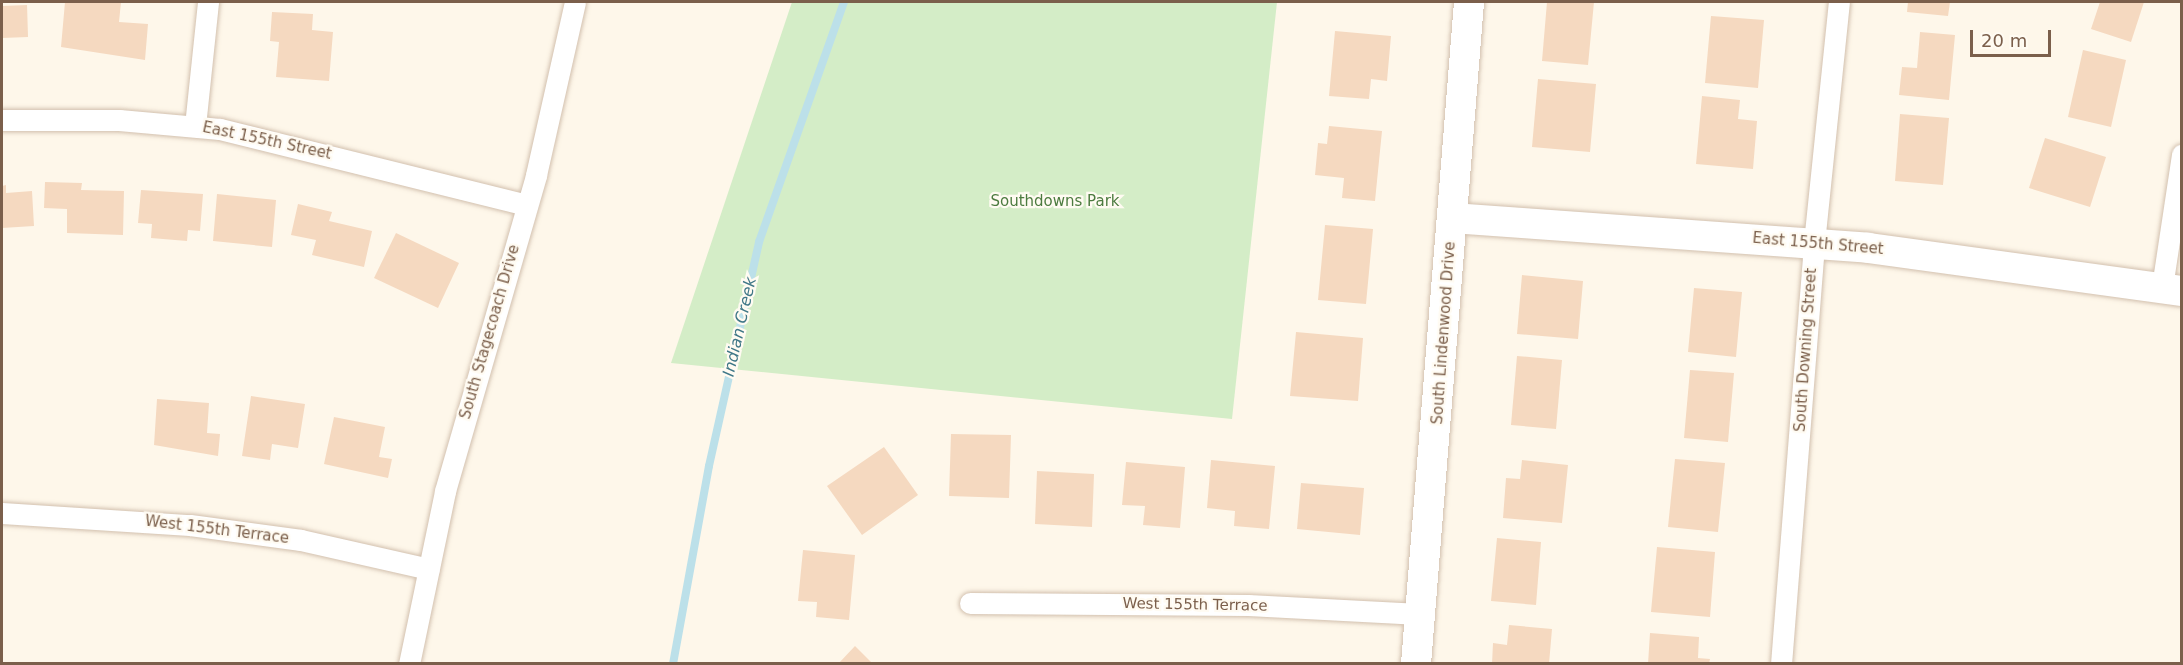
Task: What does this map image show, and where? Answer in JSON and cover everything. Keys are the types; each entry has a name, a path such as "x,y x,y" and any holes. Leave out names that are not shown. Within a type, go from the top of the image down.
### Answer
{"street":[{"path":"195,126 208,2"},
{"name":"South Stagecoach Drive","path":"409,663 447,480 527,205 575,2"},
{"name":"South Lindenwood Drive","path":"1416,663 1469,2"},
{"name":"South Downing Street","path":"1781,663 1814,243 1839,2"},
{"name":"East 155th Street","path":"2,120 119,120 195,126 327,153 527,205"},
{"path":"2172,289 2181,155"},
{"name":"East 155th Street","path":"1453,218 1814,243 2172,289"},
{"name":"West 155th Terrace","path":"2,513 190,525 301,540 429,569"},
{"name":"West 155th Terrace","path":"970,603 1248,605 1420,614"}],"green space":[{"name":"Southdowns Park","path":"792,2 1277,2 1232,419 671,363"}],"building":[{"path":"65,2 121,2 119,22 148,24 145,60 61,47"},
{"path":"1547,2 1594,2 1588,65 1542,61"},
{"path":"1908,2 1950,2 1948,16 1907,12"},
{"path":"2100,2 2144,2 2131,42 2091,29"},
{"path":"27,5 28,37 2,38 2,6"},
{"path":"272,12 313,14 312,30 333,32 329,81 276,77 279,42 270,41"},
{"path":"1711,16 1764,20 1758,88 1705,83"},
{"path":"1335,31 1391,36 1387,81 1371,79 1369,99 1329,96"},
{"path":"1920,32 1955,35 1949,100 1899,95 1902,67 1917,68"},
{"path":"2083,50 2126,60 2111,127 2068,117"},
{"path":"1538,79 1596,84 1590,152 1532,147"},
{"path":"1702,96 1740,100 1738,119 1757,121 1753,169 1696,164"},
{"path":"1900,114 1949,118 1943,185 1895,181"},
{"path":"1329,126 1382,131 1375,201 1342,198 1344,178 1315,175 1318,143 1327,144"},
{"path":"2045,138 2106,157 2090,207 2029,188"},
{"path":"45,182 82,183 81,190 124,191 123,235 67,233 67,209 44,208"},
{"path":"6,185 6,193 32,191 34,226 2,228 2,186"},
{"path":"141,190 203,194 200,231 188,230 187,241 151,238 152,224 138,223"},
{"path":"217,194 276,200 272,247 213,241"},
{"path":"298,204 332,212 329,221 372,231 364,267 312,255 316,240 291,235"},
{"path":"1325,225 1373,229 1366,304 1318,300"},
{"path":"396,233 459,263 438,308 374,278"},
{"path":"1522,275 1583,281 1578,339 1517,334"},
{"path":"1694,288 1742,292 1736,357 1688,352"},
{"path":"1296,332 1363,338 1358,401 1290,396"},
{"path":"1517,356 1562,360 1556,429 1511,425"},
{"path":"1690,370 1734,373 1728,442 1684,438"},
{"path":"251,396 305,404 298,448 272,444 270,460 242,456"},
{"path":"157,399 209,403 207,433 220,434 218,456 154,445"},
{"path":"334,417 385,427 379,457 392,459 388,478 324,464"},
{"path":"951,434 1011,435 1009,498 949,496"},
{"path":"884,447 918,495 862,535 827,486"},
{"path":"1675,459 1725,463 1718,532 1668,527"},
{"path":"1211,460 1275,466 1269,529 1234,526 1235,511 1207,508"},
{"path":"1522,460 1568,465 1562,523 1503,518 1506,478 1520,479"},
{"path":"1126,462 1185,467 1180,528 1143,525 1145,506 1122,505"},
{"path":"1037,471 1094,474 1092,527 1035,524"},
{"path":"1301,483 1364,488 1360,535 1297,529"},
{"path":"1497,538 1541,542 1536,605 1491,601"},
{"path":"1657,547 1715,552 1710,617 1651,612"},
{"path":"803,550 855,555 849,620 816,617 817,602 798,601"},
{"path":"1509,625 1552,629 1549,664 1492,664 1493,643 1507,645"},
{"path":"1650,633 1699,637 1698,658 1710,659 1709,664 1648,664"},
{"path":"855,646 873,664 838,664"}],"waterway":[{"name":"Indian Creek","path":"673,664 709,466 759,242 844,2"}]}
